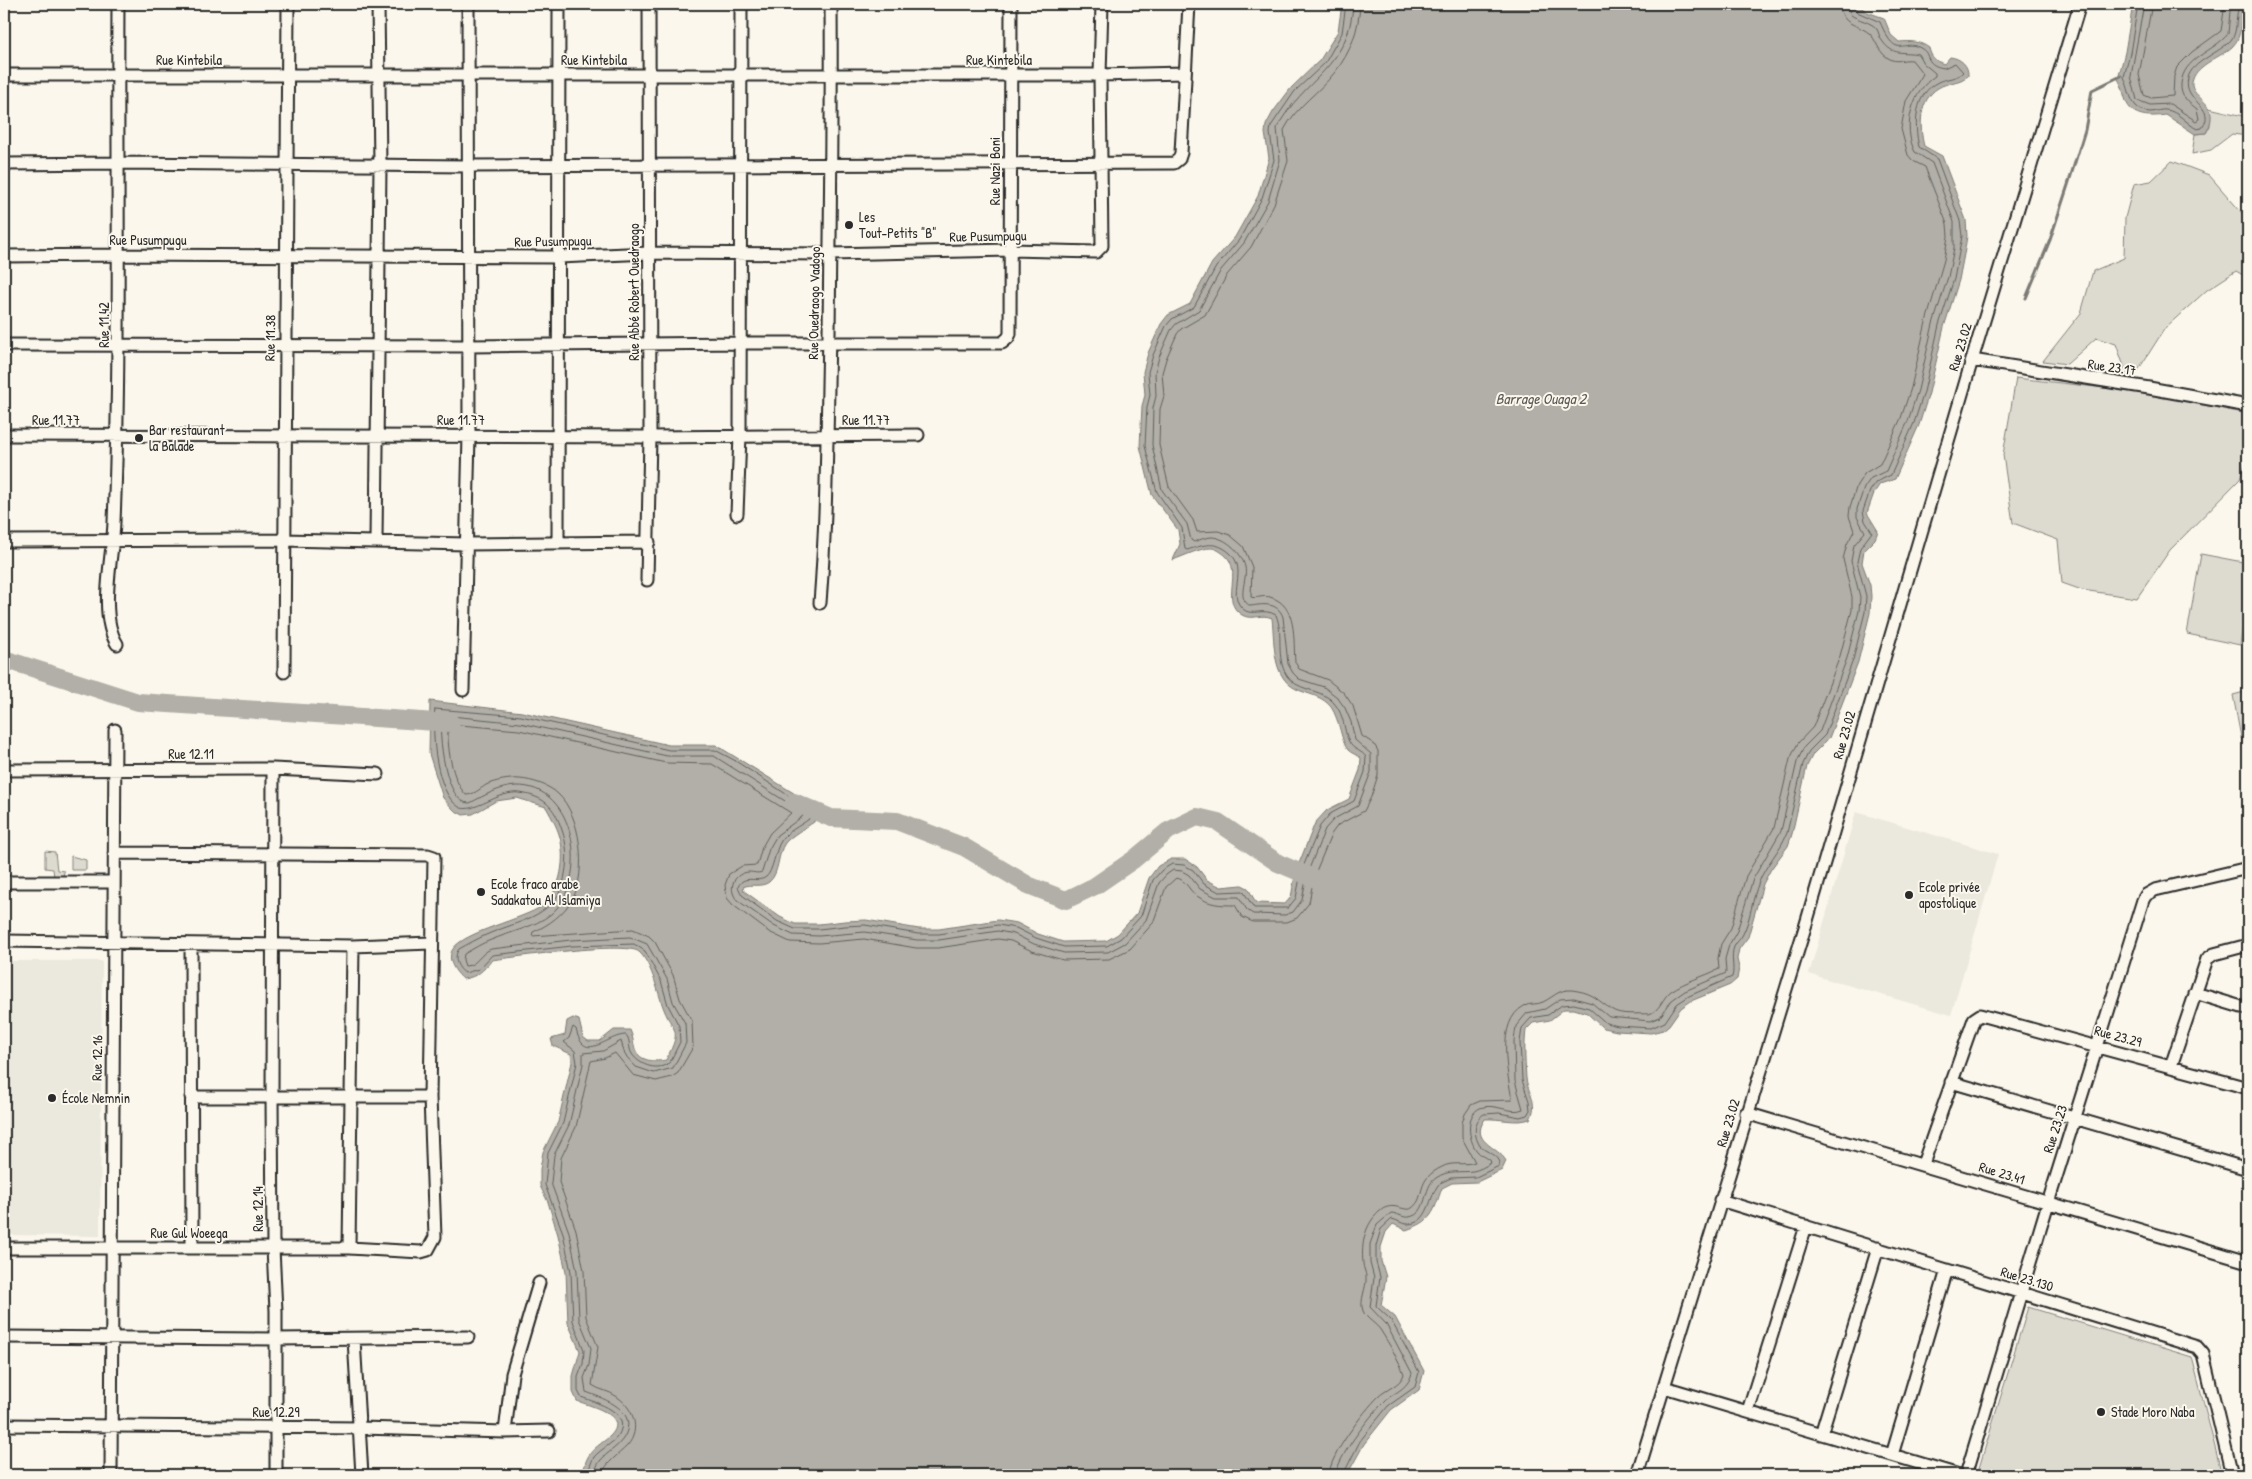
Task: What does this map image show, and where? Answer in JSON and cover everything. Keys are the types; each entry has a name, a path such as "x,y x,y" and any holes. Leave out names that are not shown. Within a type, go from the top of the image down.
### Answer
{"street":[{"name":"Rue 11.42","path":"117,644 111,635 108,574 114,540 118,436 118,4"},
{"name":"Rue 11.38","path":"284,672 284,346 288,4"},
{"path":"376,542 380,165 378,4"},
{"path":"463,690 467,544 470,256 467,76 468,4"},
{"path":"558,542 559,4"},
{"name":"Rue Abbé Robert Ouedraogo","path":"647,580 650,437 649,4"},
{"path":"737,514 740,436 741,4"},
{"name":"Rue Ouedraogo Vadogo","path":"820,603 825,539 828,436 832,163 830,4"},
{"name":"Rue Nazi Boni","path":"828,343 1002,343 1008,338 1012,4"},
{"path":"1101,163 1100,75 1102,4"},
{"path":"4,164 649,166 832,163 1174,163 1179,160 1182,153 1184,73 1187,53 1189,4"},
{"name":"Rue 23.02","path":"1637,1475 1746,1113 1806,924 1972,360 2080,4"},
{"name":"Rue Kintebila","path":"4,75 1100,75 1184,73"},
{"name":"Rue Pusumpugu","path":"4,256 286,255 559,257 649,253 830,254 1010,250 1096,252 1101,249 1101,163"},
{"path":"4,345 468,346 828,343"},
{"name":"Rue 23.17","path":"1972,360 2248,406"},
{"name":"Rue 11.77","path":"4,436 468,435 650,437 918,435"},
{"path":"4,541 283,540 467,544 649,542"},
{"name":"Rue 12.16","path":"111,1475 110,1338 115,730"},
{"name":"Rue 12.11","path":"4,770 115,768 273,769 378,774"},
{"name":"Rue 12.14","path":"273,769 272,1096 276,1475"},
{"path":"114,853 432,855 435,860 431,942 430,1097 191,1097"},
{"name":"Rue 23.23","path":"1966,1475 2140,907 2146,895 2155,890 2248,868"},
{"path":"4,882 114,882"},
{"path":"4,941 191,944 273,943 353,946 431,942"},
{"path":"191,944 192,1248"},
{"path":"2172,1066 2206,962 2210,956 2248,945"},
{"path":"349,1248 353,946"},
{"path":"2195,993 2248,1009"},
{"name":"Rue 23.29","path":"1951,1082 1974,1019 1980,1015 2248,1088"},
{"path":"1923,1164 1951,1082 2248,1169"},
{"name":"Rue Gul Woeega","path":"4,1248 349,1248 421,1252 428,1250 435,1237 430,1097"},
{"name":"Rue 23.41","path":"1746,1113 2248,1262"},
{"name":"Rue 23.130","path":"1720,1200 2197,1347 2202,1354 2232,1475"},
{"path":"1748,1411 1806,1226"},
{"path":"1821,1434 1878,1248"},
{"path":"1892,1455 1948,1270"},
{"path":"504,1432 512,1374 539,1283"},
{"path":"4,1337 276,1339 468,1337"},
{"path":"354,1339 361,1428 362,1475"},
{"path":"1664,1387 1960,1475"},
{"name":"Rue 12.29","path":"4,1425 549,1431"}],"shaded area":[{"path":"2209,108 2248,117 2248,136 2232,134 2211,150 2192,154 2195,134 2206,133 2210,126"},
{"path":"2172,161 2209,175 2248,220 2248,278 2236,271 2207,290 2165,328 2130,383 2116,344 2096,338 2067,364 2043,361 2081,313 2093,271 2124,258 2125,218 2134,184 2151,181"},
{"path":"2016,378 2140,392 2248,414 2248,455 2240,479 2170,550 2137,598 2082,590 2062,583 2058,540 2013,523 2003,455"},
{"path":"2201,554 2248,563 2248,611 2245,611 2240,645 2187,634"},
{"path":"2248,691 2248,743 2242,743 2233,695"},
{"name":"Ecole privée apostolique","path":"1856,812 1998,854 1951,1015 1809,974"},
{"path":"45,851 55,852 57,870 64,871 63,878 54,877 53,869 45,868"},
{"path":"71,856 86,860 86,870 71,870"},
{"name":"École Nemnin","path":"4,961 102,961 100,1236 4,1235"},
{"name":"Stade Moro Naba","path":"2028,1307 2192,1357 2222,1475 2003,1475 1979,1468"}],"water":[{"name":"Barrage Ouaga 2","path":"1342,4 1857,4 1867,12 1884,18 1891,35 1899,42 1922,44 1929,48 1932,56 1938,62 1944,64 1950,57 1963,63 1967,69 1968,76 1942,86 1932,93 1924,106 1921,122 1924,146 1942,156 1966,220 1967,236 1959,280 1944,327 1929,393 1919,425 1895,479 1880,484 1874,493 1867,513 1878,531 1875,539 1864,550 1862,563 1870,585 1871,596 1870,613 1858,662 1829,738 1813,754 1807,766 1788,846 1771,869 1763,884 1748,937 1739,949 1737,979 1730,985 1691,1001 1681,1008 1663,1030 1651,1033 1617,1031 1603,1028 1587,1013 1574,1009 1564,1009 1550,1020 1533,1023 1526,1030 1526,1078 1533,1103 1530,1119 1519,1121 1485,1119 1481,1127 1480,1133 1486,1143 1506,1161 1502,1170 1477,1182 1452,1183 1442,1188 1434,1210 1422,1223 1406,1230 1393,1224 1386,1232 1381,1247 1381,1261 1386,1277 1381,1305 1395,1317 1424,1371 1419,1390 1391,1410 1364,1444 1347,1475 582,1475 590,1454 615,1430 616,1423 607,1413 577,1401 573,1392 573,1376 580,1351 568,1323 566,1272 558,1235 548,1202 540,1186 543,1152 558,1122 572,1062 571,1054 553,1046 551,1039 565,1035 567,1021 573,1018 579,1020 583,1037 588,1041 600,1041 614,1030 630,1030 635,1049 640,1056 648,1060 662,1061 666,1060 675,1035 647,962 639,952 630,949 593,949 492,960 483,970 472,977 463,979 457,973 450,957 453,949 459,943 481,931 533,911 548,900 557,886 560,877 562,850 559,833 546,807 517,798 496,801 473,814 463,815 454,810 443,798 429,754 430,701 522,712 669,745 716,745 813,805 816,814 814,822 795,834 782,847 773,878 763,885 743,887 744,891 780,917 795,924 866,920 919,929 939,929 998,920 1017,923 1038,934 1063,942 1106,941 1118,934 1137,913 1149,878 1158,866 1171,859 1185,859 1197,867 1207,880 1221,887 1242,885 1248,888 1256,903 1285,904 1291,897 1296,871 1315,823 1327,810 1349,799 1360,770 1361,758 1349,751 1346,746 1331,707 1317,697 1291,686 1284,679 1276,661 1272,618 1264,616 1246,617 1235,609 1232,602 1232,570 1230,562 1225,555 1218,550 1207,548 1173,560 1180,544 1178,530 1152,495 1140,446 1142,406 1145,395 1143,372 1148,353 1161,324 1168,315 1190,304 1212,263 1235,237 1258,196 1269,158 1265,133 1266,125 1291,88 1320,60 1338,31"},
{"path":"2133,4 2246,4 2236,43 2200,69 2193,79 2192,86 2194,91 2211,113 2211,122 2206,133 2195,134 2166,115 2143,115 2129,107 2118,79 2125,52"}],"waterway":[{"path":"2026,298 2050,240 2068,185 2085,130 2092,90 2121,76"},
{"path":"4,659 138,702 451,723"},
{"path":"794,802 831,818 897,821 964,847 1028,885 1066,900 1095,886 1133,860 1168,831 1197,817 1218,822 1278,863 1318,880"}],"place":[{"name":"Les Tout-Petits \"B\"","path":"849,225"},
{"name":"Bar restaurant la Balade","path":"139,438"},
{"name":"Ecole fraco arabe Sadakatou Al Islamiya","path":"481,892"},
{"name":"Ecole privée apostolique","path":"1909,895"},
{"name":"École Nemnin","path":"52,1098"},
{"name":"Stade Moro Naba","path":"2101,1412"}]}
